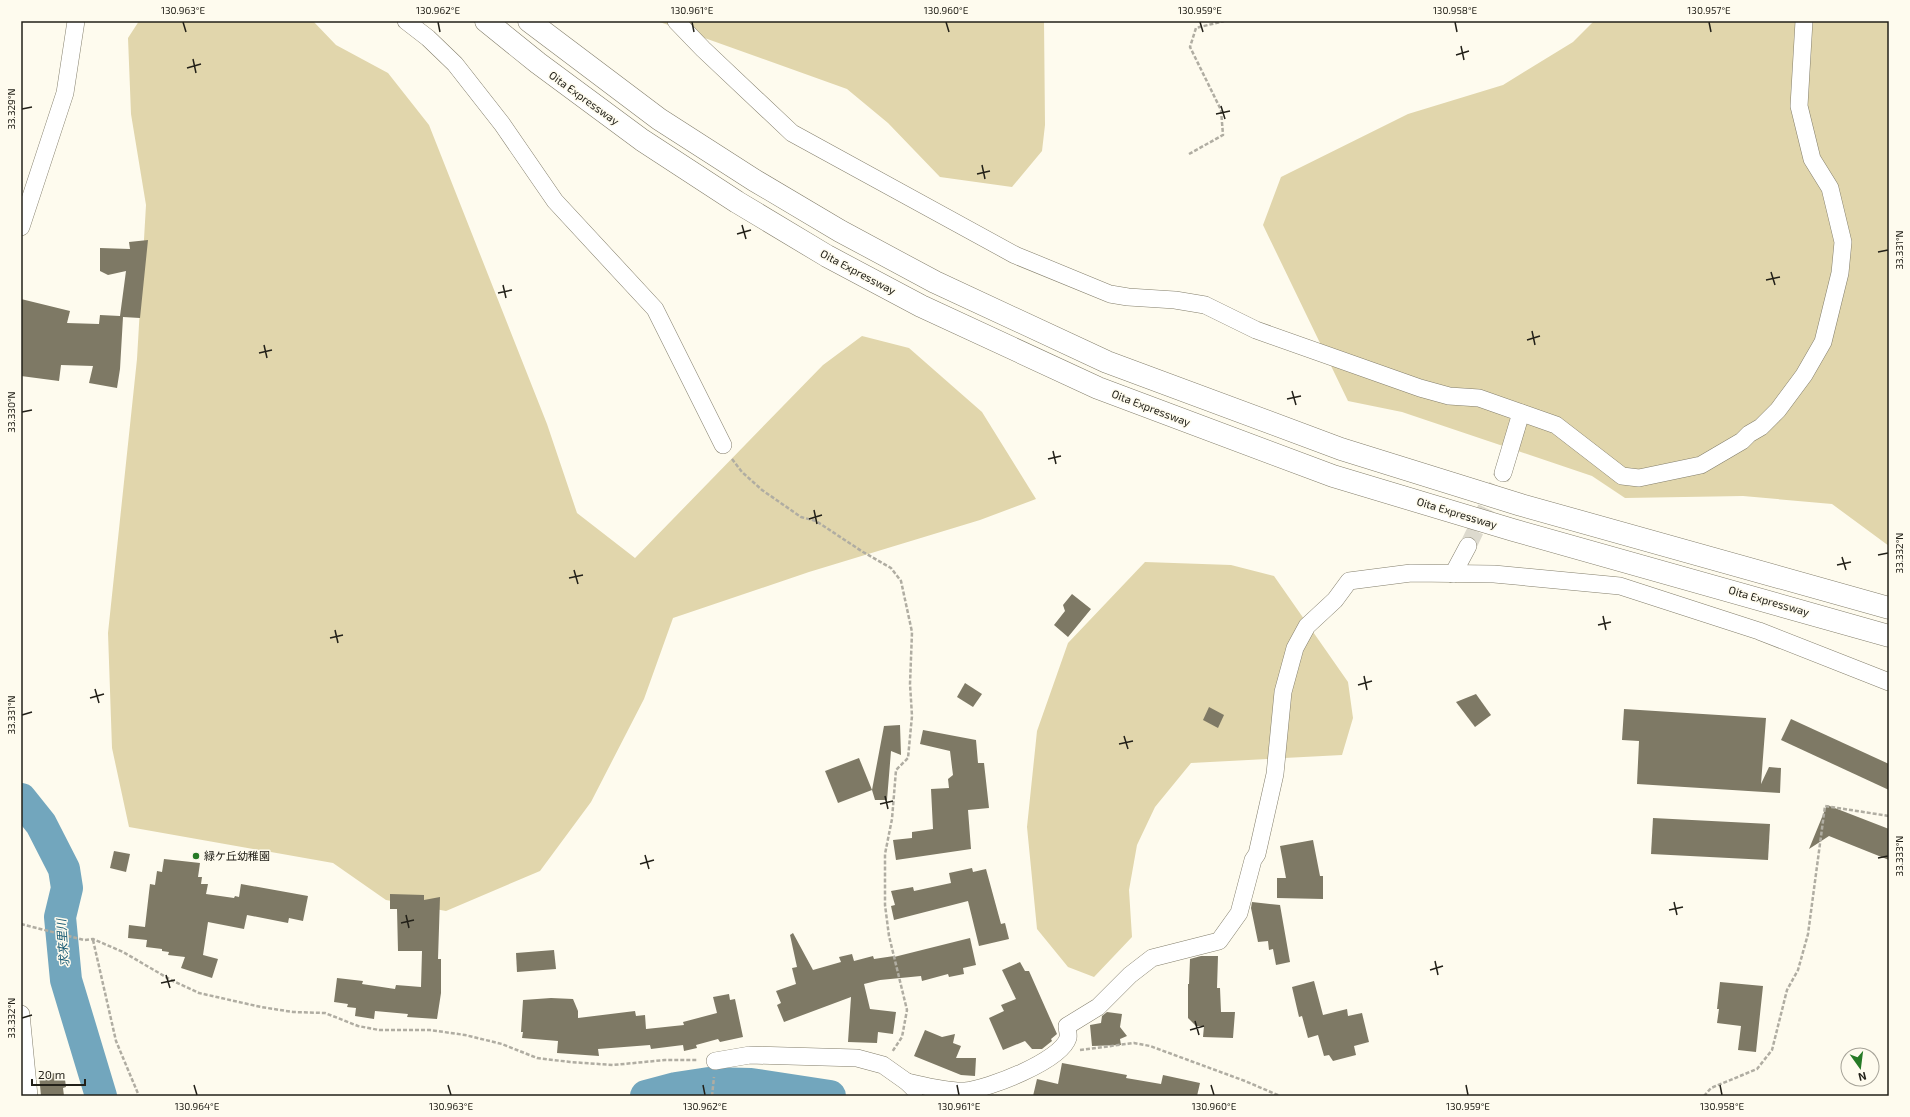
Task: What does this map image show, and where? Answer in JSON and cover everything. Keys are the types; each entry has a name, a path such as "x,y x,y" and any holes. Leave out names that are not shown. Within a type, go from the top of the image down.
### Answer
{"highway":[{"name":"Oita Expressway","path":"486,21 538,63 642,140 737,202 827,256 921,306 1098,388 1333,476 1513,530 1889,636"},
{"path":"529,21 659,119 754,180 827,223 935,282 1107,362 1341,450 1521,505 1889,608"}],"street":[{"path":"21,227 65,93 76,21"},
{"path":"406,21 428,38 455,64 502,124 555,200 655,309 723,445"},
{"path":"676,21 703,49 792,133 1015,255 1110,294 1128,297 1175,300 1205,305 1256,330 1420,388 1449,396 1479,398 1556,425 1622,476 1639,478 1701,465 1742,441 1749,434 1761,427 1778,410 1804,375 1823,342 1840,273 1843,242 1830,188 1812,159 1799,106 1804,21"},
{"path":"1502,473 1521,413"},
{"path":"1453,574 1468,546"},
{"path":"907,1082 933,1088 965,1091 998,1089 1032,1067 1057,1054 1068,1038 1067,1026 1098,1007 1130,975 1152,958 1219,941 1240,913 1254,860 1257,854 1275,774 1283,692 1295,648 1307,626 1335,600 1349,582 1410,573 1533,577 1620,586 1759,631 1889,682"},
{"path":"21,1014 29,1096"},
{"path":"715,1065 750,1055 856,1058 883,1065 907,1082 916,1092 923,1096"}],"path":[{"path":"1189,154 1222,135 1221,110 1190,47 1196,28 1224,21"},
{"path":"723,445 742,472 762,490 801,517 816,522 891,568 901,581 912,632 910,684 912,716 908,758 896,770 892,819 885,854 885,890 889,936 904,992 907,1010 902,1037 883,1065"},
{"path":"1704,1096 1711,1088 1757,1069 1772,1050 1787,990 1798,970 1808,934 1825,806 1889,816"},
{"path":"21,924 84,940 93,939 123,952 171,980 199,992 261,1007 293,1012 325,1013 358,1026 379,1030 430,1030 465,1035 502,1044 537,1058 613,1065 665,1060 715,1065 712,1096"},
{"path":"93,939 116,1041 139,1096"},
{"path":"1057,1054 1134,1043 1150,1046 1245,1081 1280,1096"}],"shaded area":[{"path":"139,21 313,21 336,45 388,73 429,125 547,424 577,513 635,558 823,365 862,336 909,348 982,412 1036,499 980,520 809,572 673,618 644,699 591,802 540,871 446,911 386,900 333,863 129,827 112,748 108,633 137,359 146,205 131,114 128,38"},
{"path":"657,21 1044,21 1045,125 1042,151 1012,187 940,177 888,123 847,89"},
{"path":"1594,21 1889,21 1889,546 1832,504 1743,496 1625,498 1592,476 1402,412 1348,401 1263,225 1281,177 1408,114 1503,85 1573,42"},
{"path":"1145,562 1231,565 1274,576 1348,682 1353,718 1342,755 1191,763 1155,807 1137,845 1129,890 1132,937 1094,977 1068,967 1037,929 1027,827 1037,731 1068,643"}],"building":[{"path":"148,240 140,318 123,317 120,369 117,388 89,383 93,366 61,365 59,381 21,376 21,299 70,311 67,323 99,324 100,315 120,316 126,271 108,275 100,271 100,248 130,249 129,242"},
{"path":"1072,594 1091,609 1068,637 1054,625 1065,611 1063,605"},
{"path":"965,683 982,694 973,707 957,697"},
{"path":"1476,694 1491,715 1475,727 1456,702"},
{"path":"1209,707 1224,715 1218,728 1203,720"},
{"path":"1624,709 1766,718 1761,784 1769,767 1781,768 1780,793 1637,784 1639,741 1622,740"},
{"path":"1791,719 1889,764 1889,790 1781,740"},
{"path":"900,725 901,755 891,751 887,800 875,800 872,790 884,726"},
{"path":"923,730 976,740 978,763 984,763 989,808 968,810 971,849 896,860 893,840 912,838 912,832 933,829 931,789 949,788 948,779 953,775 950,751 920,744"},
{"path":"859,758 872,790 838,803 825,771"},
{"path":"1827,805 1889,829 1889,860 1829,836 1809,849"},
{"path":"1653,818 1770,824 1768,860 1651,854"},
{"path":"1313,840 1320,876 1323,876 1323,899 1277,898 1277,878 1286,878 1280,846"},
{"path":"114,851 130,854 126,872 110,868"},
{"path":"164,859 200,863 198,877 202,877 201,884 208,884 206,894 234,898 235,896 239,897 241,884 308,896 303,921 289,918 288,923 247,915 244,929 208,922 203,955 218,959 212,978 181,968 185,957 168,955 169,952 162,951 162,949 146,947 147,940 128,938 129,925 145,927 150,884 155,885 157,871 162,872"},
{"path":"972,868 973,872 986,869 1001,924 1005,923 1009,939 979,946 968,901 894,920 891,906 895,905 891,891 913,887 914,891 951,883 949,873"},
{"path":"390,894 424,895 424,900 440,897 438,959 441,959 441,993 437,1019 407,1017 408,1014 375,1011 374,1019 355,1016 356,1008 347,1007 348,1004 334,1002 337,978 363,981 362,984 395,989 396,985 421,987 422,951 398,951 397,909 390,909"},
{"path":"1252,902 1280,905 1290,962 1276,965 1273,949 1269,950 1268,941 1258,942 1251,908"},
{"path":"793,933 813,970 841,962 839,957 852,954 854,961 873,956 874,959 894,957 970,938 976,965 963,968 964,974 949,977 948,974 922,981 921,976 880,980 864,984 870,1009 896,1012 893,1034 878,1032 877,1043 848,1042 851,997 784,1022 777,1005 781,1003 776,991 796,984 792,968 797,967 790,935"},
{"path":"554,950 556,969 517,972 516,953"},
{"path":"1201,956 1218,956 1217,988 1220,988 1221,1012 1235,1012 1233,1038 1203,1037 1204,1026 1196,1026 1188,1018 1190,959"},
{"path":"1020,962 1025,971 1029,971 1057,1034 1051,1039 1052,1041 1042,1049 1032,1049 1025,1041 1003,1050 989,1018 1004,1011 1001,1005 1016,999 1002,970"},
{"path":"1314,981 1323,1015 1347,1009 1348,1016 1362,1013 1369,1042 1354,1046 1356,1055 1333,1061 1329,1055 1324,1056 1318,1035 1308,1038 1302,1016 1299,1017 1292,987"},
{"path":"1720,982 1763,986 1756,1052 1738,1050 1741,1026 1717,1023"},
{"path":"729,994 730,1000 735,999 743,1037 720,1042 718,1039 696,1045 697,1048 684,1051 683,1045 651,1049 650,1045 598,1049 599,1056 557,1053 558,1041 522,1038 523,1000 551,998 573,999 578,1011 578,1018 635,1011 636,1016 645,1015 646,1029 684,1025 683,1022 717,1013 713,997"},
{"path":"1107,1012 1122,1014 1120,1027 1127,1036 1120,1039 1121,1045 1092,1046 1090,1025 1101,1023 1102,1016"},
{"path":"925,1030 942,1037 955,1034 953,1043 961,1046 956,1058 976,1058 975,1076 961,1075 914,1056"},
{"path":"1062,1063 1127,1075 1126,1078 1161,1084 1163,1075 1200,1083 1197,1096 1033,1096 1037,1079 1058,1084"},
{"path":"64,1072 66,1087 63,1088 64,1096 41,1096 39,1075"}],"waterway":[{"name":"求来里川","path":"21,799 41,824 64,869 67,888 60,917 66,980 101,1096"},
{"name":"求来里川","path":"646,1096 676,1088 709,1083 751,1084 830,1096"}],"tunnel":[{"path":"1468,546 1503,473"}],"place":[{"name":"緑ケ丘幼稚園","path":"196,856"}]}
